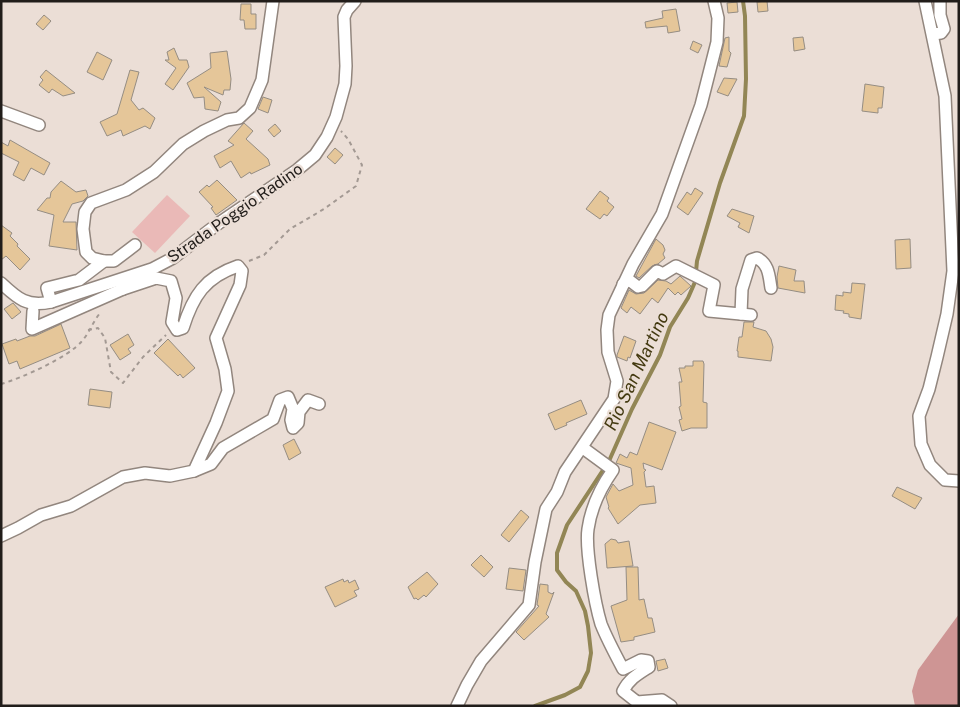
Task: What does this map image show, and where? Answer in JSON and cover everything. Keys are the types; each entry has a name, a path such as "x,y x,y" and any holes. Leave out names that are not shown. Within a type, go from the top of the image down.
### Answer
{"street":[{"path":"134,245 114,260 104,261 92,258 86,252 83,229 86,212 90,203 126,190 154,172 183,144 219,124 239,118 250,108 262,80 273,1"},
{"name":"Strada Poggio Radino","path":"1,283 26,302 38,304 124,283 173,258 219,223 297,170 314,155 327,137 333,123 345,84 346,66 343,26 345,6 356,1"},
{"path":"457,706 481,661 529,605 535,562 546,509 557,492 565,472 583,448 614,399 617,381 608,352 607,330 609,315 632,264 662,214 701,105 717,42 718,18 714,1"},
{"path":"925,1 945,96 953,271 947,314 937,357 929,389 918,416 921,444 930,465 945,480 959,480"},
{"path":"933,34 941,33 944,28 940,15 940,1"},
{"path":"1,111 39,125"},
{"path":"623,284 629,280 638,287 642,286 657,271 663,274 676,266 714,285 709,311 746,315 742,289 751,260 757,258 768,267 772,288"},
{"path":"50,302 47,288 79,280 104,261"},
{"path":"33,311 32,328 124,283 156,278 172,281 176,298 172,322 177,330 182,328 190,306 206,284 228,269 238,266 242,270 240,285 216,338 225,369 228,391 194,471"},
{"path":"1,536 41,515 71,506 124,477 146,473 170,476 194,471 211,464 223,448 273,419 280,400 288,397 293,409 292,428 298,423 299,412 308,400 319,404"},
{"path":"583,448 612,467 613,470 604,483 596,501 588,530 589,561 601,623 623,669 641,660 648,661 649,667 637,674 627,683 622,691 637,702 662,700 671,706"}],"path":[{"path":"238,266 264,255 290,229 356,186 362,165 348,139 333,123"},
{"path":"1,384 63,357 82,341 95,319 106,307"},
{"path":"88,330 98,328 105,338 111,372 124,382 143,357 175,327"}],"shaded area":[{"path":"167,195 190,216 155,253 132,232"},
{"path":"959,614 959,706 915,706 912,691 918,670"}],"building":[{"path":"767,1 768,11 758,12 757,2"},
{"path":"737,2 738,12 728,13 727,3"},
{"path":"241,4 251,4 251,14 256,14 256,29 245,29 244,20 240,20"},
{"path":"676,9 680,31 668,33 667,26 646,28 645,22 663,18 662,11"},
{"path":"44,15 51,21 43,30 36,24"},
{"path":"729,37 729,51 731,53 727,67 719,66 725,38"},
{"path":"803,37 805,49 794,51 793,38"},
{"path":"693,41 702,45 698,53 690,49"},
{"path":"174,48 179,60 187,60 189,67 173,90 165,84 176,68 165,60 169,60 167,52"},
{"path":"227,51 231,79 230,90 224,90 223,95 204,87 221,102 218,111 205,109 204,97 194,98 187,83 211,68 210,53"},
{"path":"97,52 112,60 103,80 87,72"},
{"path":"46,70 75,93 63,96 52,89 49,93 39,85 43,80 40,77"},
{"path":"130,70 139,72 131,100 139,110 143,108 155,118 150,129 145,126 123,136 121,130 107,136 100,122 117,114"},
{"path":"724,78 737,79 728,96 717,92"},
{"path":"865,84 884,87 882,108 878,108 878,113 862,111"},
{"path":"263,97 272,100 268,113 258,109"},
{"path":"244,123 253,131 246,139 268,159 270,165 251,174 250,172 241,178 231,161 220,168 214,156 234,145 228,141"},
{"path":"275,124 281,131 274,137 268,130"},
{"path":"10,140 50,163 44,175 31,168 24,181 13,175 19,162 1,153 1,142 8,146"},
{"path":"335,148 343,155 335,164 327,157"},
{"path":"217,180 237,200 216,215 211,208 213,207 199,192"},
{"path":"61,181 76,192 86,190 88,196 83,201 72,204 63,222 76,222 77,250 49,246 54,215 37,210 47,198 50,198 51,192"},
{"path":"695,188 703,193 688,215 677,207 687,192 691,195"},
{"path":"600,191 609,198 607,201 614,207 607,216 604,214 600,219 586,209"},
{"path":"732,209 754,216 749,233 738,227 740,223 727,216"},
{"path":"1,225 12,233 10,236 30,259 20,270 6,256 1,260"},
{"path":"656,239 663,245 665,258 652,266 639,278 636,276"},
{"path":"910,239 911,268 896,269 895,240"},
{"path":"779,266 796,270 794,281 804,281 805,293 778,288"},
{"path":"680,276 691,286 681,295 678,292 675,295 668,288 658,303 652,298 640,314 631,307 627,313 621,308 629,290 636,294 644,293 658,280 671,284"},
{"path":"852,283 865,284 861,319 849,317 849,314 843,313 844,311 835,310 836,295 843,296 843,292 851,293"},
{"path":"13,303 21,312 12,319 4,309"},
{"path":"744,322 754,322 753,327 766,331 773,347 771,361 738,357 739,337 742,337"},
{"path":"61,324 70,348 20,369 17,361 9,364 2,344 16,339 17,341 35,336"},
{"path":"128,334 134,345 128,349 131,353 120,360 110,345"},
{"path":"624,336 636,341 630,358 628,357 627,361 617,357"},
{"path":"168,339 195,368 183,378 180,374 178,376 154,353"},
{"path":"693,361 703,361 704,364 703,402 707,403 707,428 691,428 682,431 679,420 682,419 679,407 681,406 679,382 682,382 679,368 693,366"},
{"path":"90,389 112,392 110,408 88,405"},
{"path":"581,400 587,414 555,430 548,414"},
{"path":"649,422 676,432 662,470 643,463 646,470 644,472 646,487 654,486 656,503 640,505 618,524 608,508 606,497 613,484 619,491 633,485 631,468 616,463 620,454 627,458 630,452 637,455"},
{"path":"294,439 301,453 289,460 283,445"},
{"path":"897,487 922,498 915,509 892,496"},
{"path":"521,510 529,517 509,542 501,535"},
{"path":"611,539 616,540 618,543 629,541 633,566 607,568 605,544"},
{"path":"481,555 493,567 484,577 471,565"},
{"path":"626,567 638,567 639,600 644,599 648,618 652,618 655,632 634,637 634,640 621,642 611,606 627,600"},
{"path":"509,568 526,570 523,591 506,589"},
{"path":"427,572 438,584 426,597 424,595 418,600 414,599 408,587"},
{"path":"343,579 344,582 348,580 349,583 355,580 359,589 354,591 357,596 335,607 325,587"},
{"path":"540,584 548,585 548,592 552,594 554,592 546,614 549,617 524,640 516,632 539,606 537,605"},
{"path":"665,659 668,668 658,671 656,661"}],"waterway":[{"name":"Rio San Martino","path":"535,706 565,695 580,687 588,671 591,653 585,611 576,591 557,570 557,553 567,525 609,461 632,409 660,355 670,327 688,298 695,282 697,261 720,183 744,116 746,79 743,1"}]}
